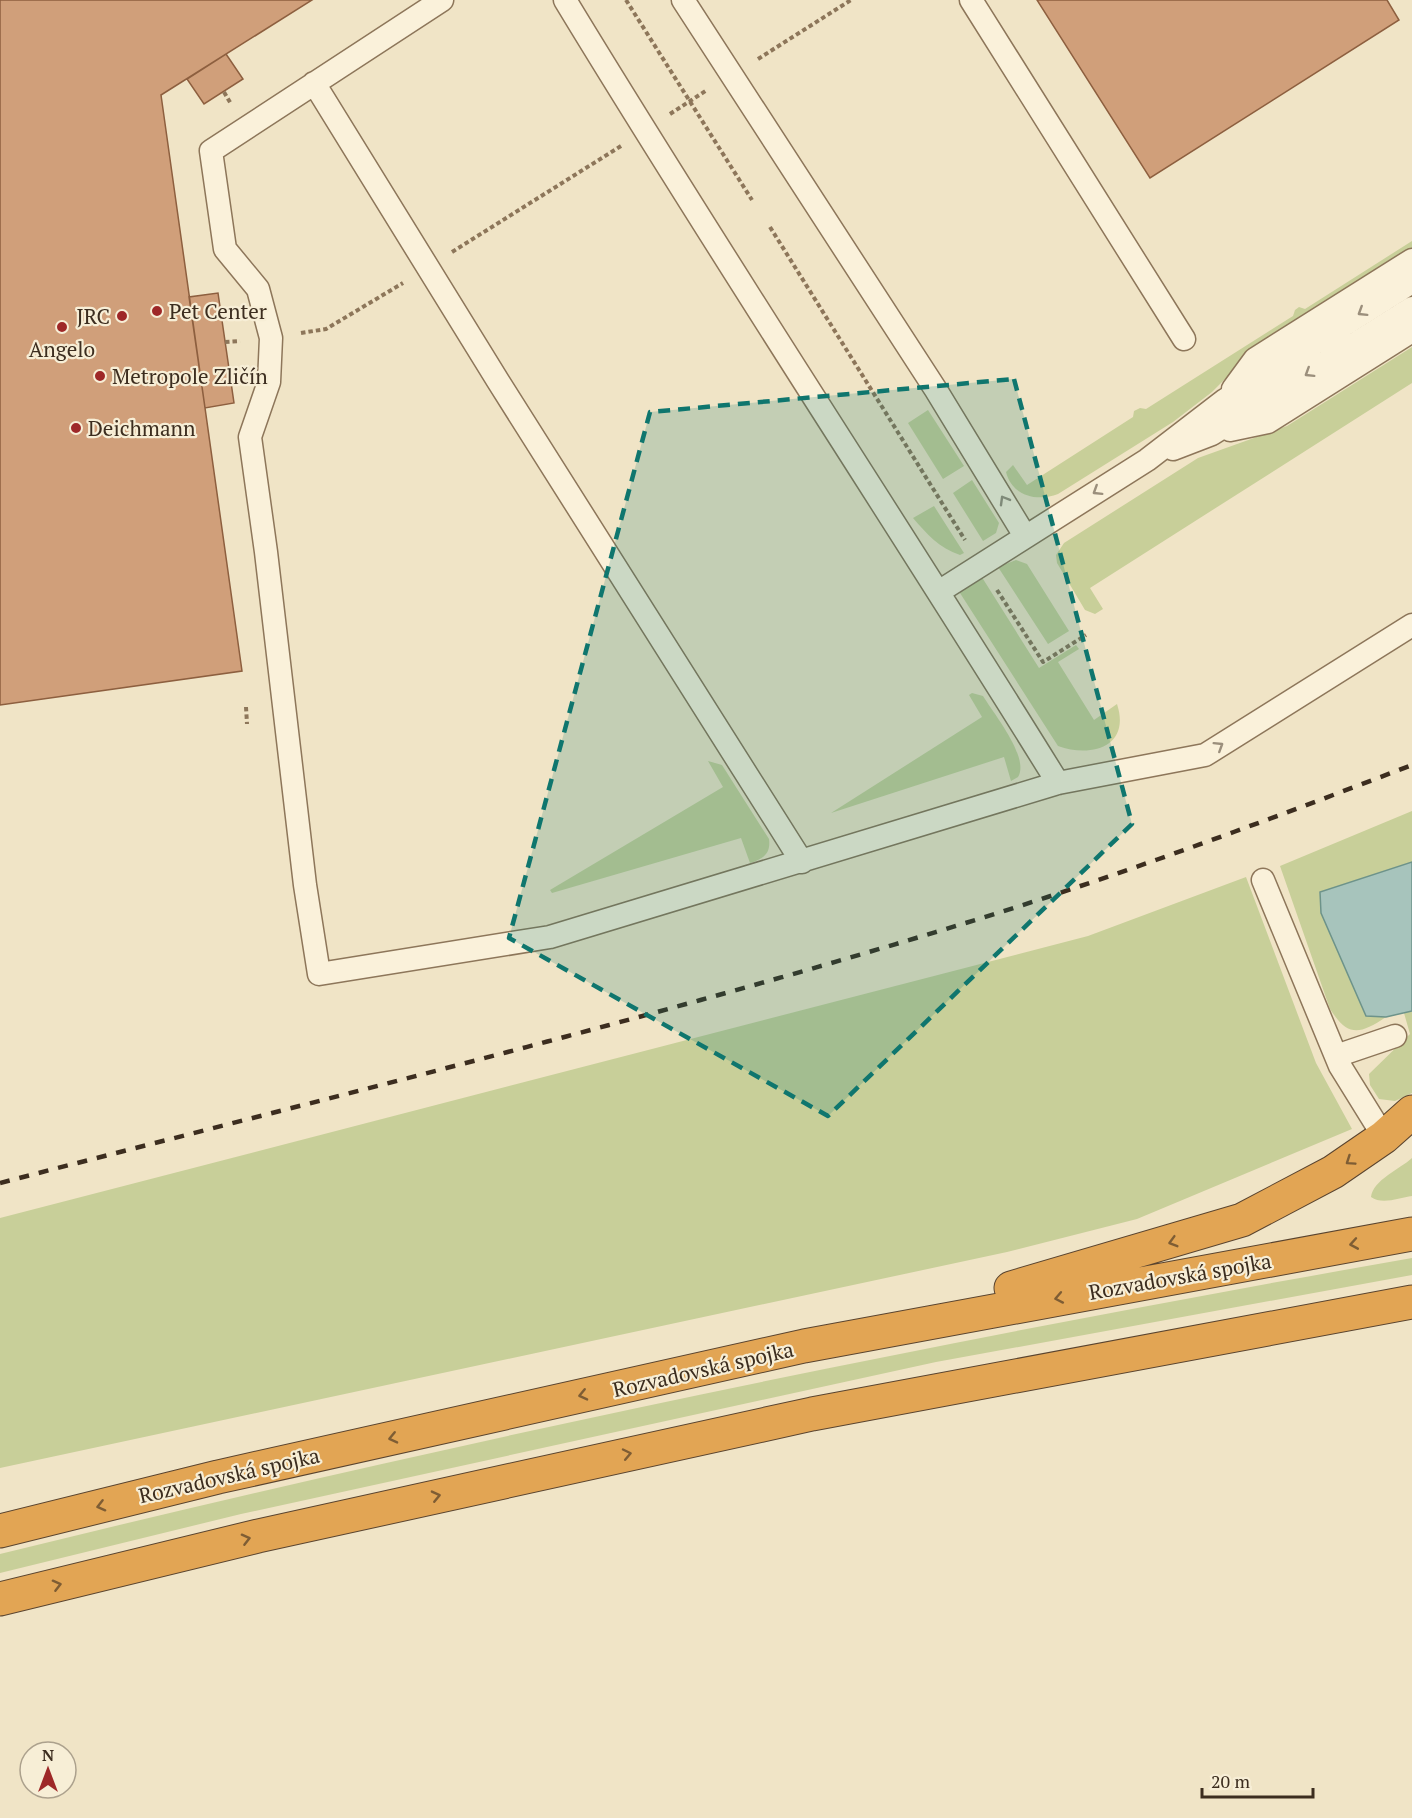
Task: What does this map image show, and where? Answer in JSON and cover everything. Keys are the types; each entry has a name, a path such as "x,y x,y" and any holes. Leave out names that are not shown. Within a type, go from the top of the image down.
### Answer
{"highway":[{"path":"804,1346 1242,1220 1333,1172 1384,1137 1412,1112"},
{"name":"Rozvadovská spojka","path":"0,1531 218,1477 804,1346 1412,1234"},
{"path":"0,1599 258,1536 812,1414 1412,1302"}],"lane":[{"path":"442,0 211,150 225,249 258,289 271,338 269,382 249,437 266,552 304,874 319,974 550,937 1058,783 1205,755 1412,625"},
{"path":"565,0 771,331 940,591 1058,783"},
{"path":"682,0 983,464 1025,536"},
{"path":"971,0 1184,339"},
{"path":"314,83 498,381 802,861"},
{"path":"1225,400 1255,359 1412,260"},
{"path":"940,591 1147,460 1225,400 1412,282"},
{"path":"1212,434 1412,308"},
{"path":"1147,460 1212,434 1268,422 1412,332"},
{"path":"1263,880 1336,1056 1384,1137"},
{"path":"1336,1056 1395,1036"}],"path":[{"path":"626,0 692,100 752,200"},
{"path":"757,59 851,0"},
{"path":"668,116 710,88"},
{"path":"443,258 622,145"},
{"path":"771,227 971,549"},
{"path":"297,334 326,329 406,281"},
{"path":"995,587 1043,662 1086,634"},
{"path":"246,707 247,724"}],"highlighted area":[{"path":"1014,379 1132,824 828,1116 509,938 650,412"}],"green space":[{"path":"1412,241 1412,252 1247,357 1212,392 1173,422 1058,494 1042,497 1026,495 1014,487 1009,480 1006,472 1013,465 1027,485 1133,417 1134,411 1140,408 1146,409 1293,316 1299,307 1305,309"},
{"path":"1412,347 1412,383 1090,588 1103,609 1095,614 1085,610 1057,563 1056,555 1064,543 1198,458 1287,426"},
{"path":"928,410 964,466 943,479 908,423"},
{"path":"972,480 999,523 996,533 983,541 953,493"},
{"path":"934,506 964,553 960,555 940,544 928,535 913,518"},
{"path":"1016,560 1027,564 1069,631 1048,644 998,567"},
{"path":"978,571 1039,668 1076,645 1079,649 1058,662 1094,720 1117,704 1120,719 1118,730 1105,746 1083,751 1058,746 960,593 959,587"},
{"path":"972,693 983,696 1009,736 1019,759 1018,777 1011,781 1004,757 831,813 982,717 969,695"},
{"path":"708,761 722,765 769,839 769,849 762,858 750,863 741,838 552,893 550,890 723,787"},
{"path":"1412,811 1412,862 1320,892 1366,1016 1386,1017 1361,1030 1349,1029 1336,1018 1330,1009 1280,866"},
{"path":"1246,877 1316,1063 1352,1129 1137,1219 1007,1252 0,1468 0,1218 1088,936"},
{"path":"1412,1011 1412,1093 1395,1101 1379,1099 1370,1085 1369,1074 1410,1034 1404,1013"},
{"path":"1412,1158 1412,1196 1385,1201 1371,1197 1382,1180"},
{"path":"1412,1258 1412,1275 936,1362 241,1514 0,1573 0,1554 351,1471 880,1358"}],"water":[{"path":"1412,862 1412,1011 1386,1017 1366,1016 1321,913 1320,892"}],"building":[{"name":"Metropole Zličín","path":"0,0 312,0 161,95 242,671 0,705"},
{"path":"1037,0 1387,0 1399,20 1150,178"},
{"path":"226,54 243,79 204,104 187,79"},
{"path":"218,293 234,403 205,408 189,297"}],"railway":[{"path":"0,1183 502,1054 877,950 1105,878 1412,765"}],"place":[{"name":"Pet Center","path":"157,311"},
{"name":"JRC","path":"122,316"},
{"name":"Angelo","path":"62,327"},
{"name":"Metropole Zličín","path":"100,376"},
{"name":"Deichmann","path":"76,428"}]}
